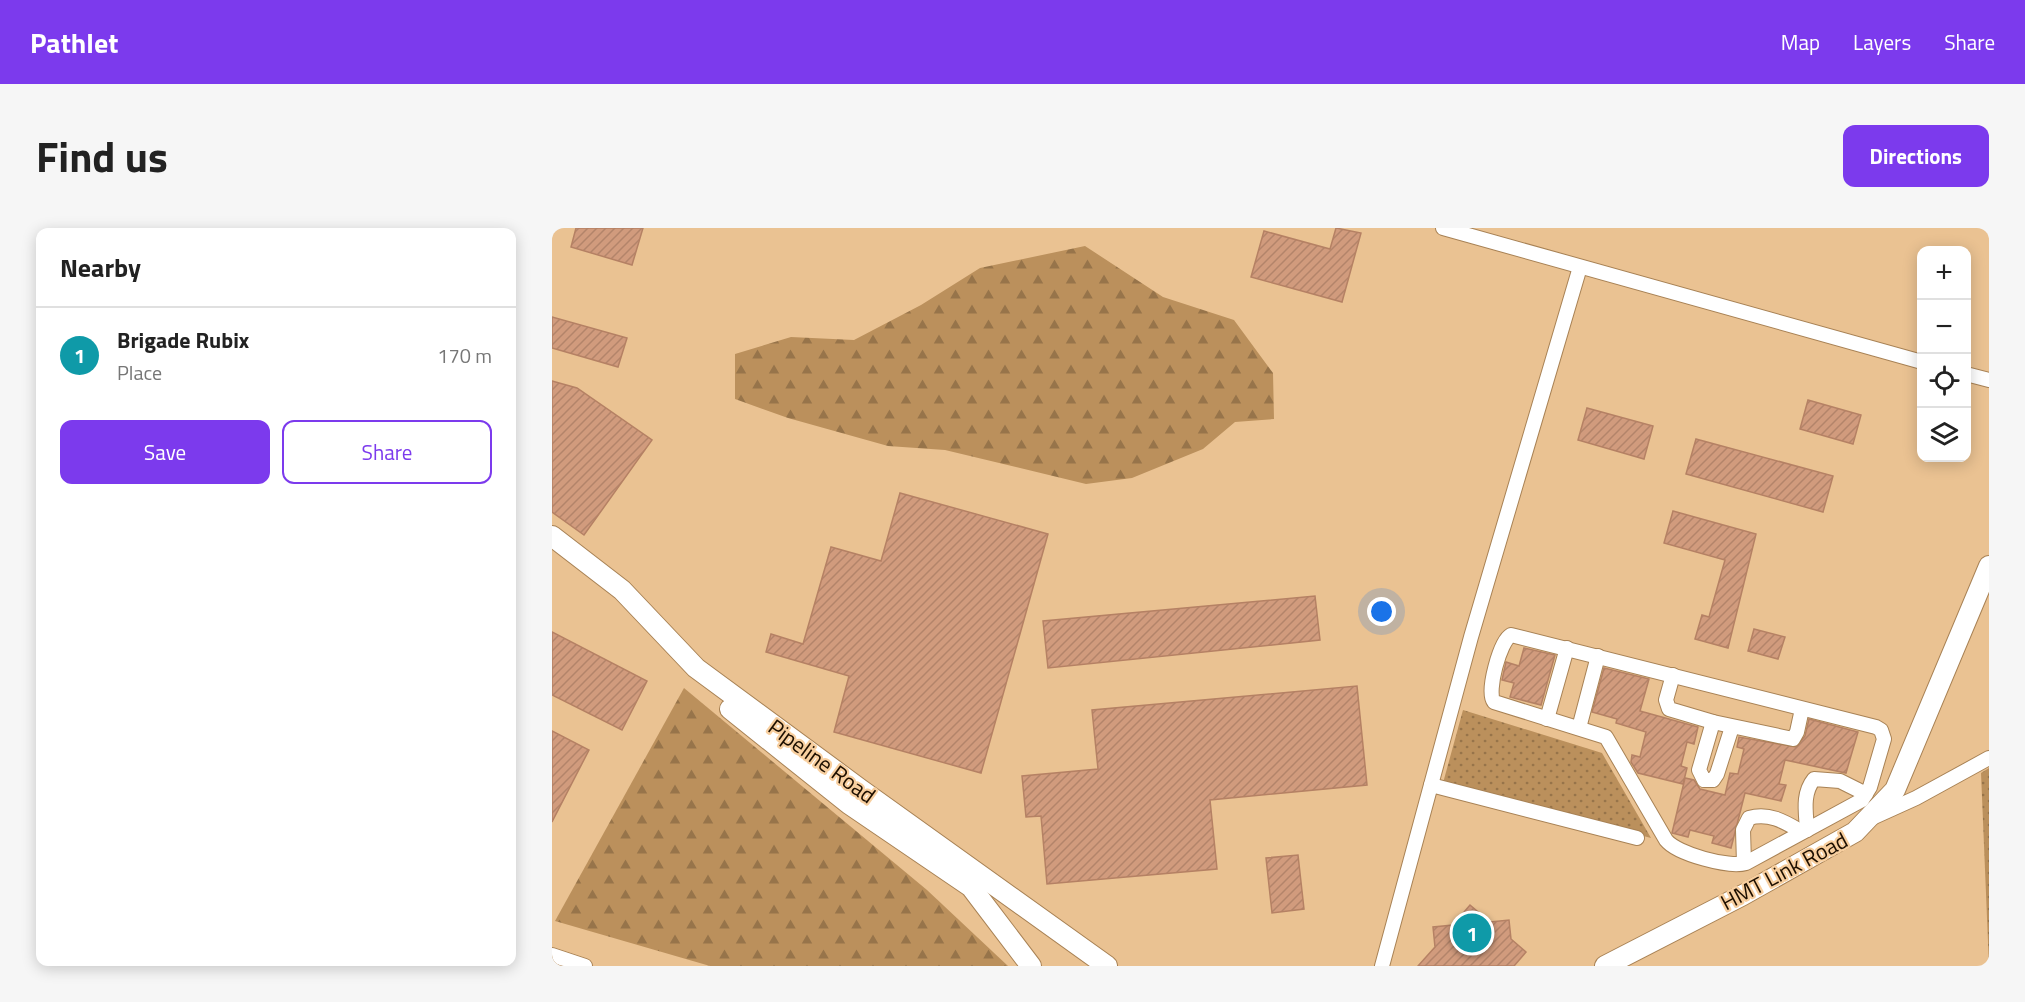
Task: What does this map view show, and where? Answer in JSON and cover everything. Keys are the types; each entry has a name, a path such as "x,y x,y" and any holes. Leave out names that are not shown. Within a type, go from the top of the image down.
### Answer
{"main road":[{"name":"Pipeline Road","path":"552,536 575,561"},
{"name":"Pipeline Road","path":"552,553 575,561 622,590 631,608 670,661 849,804 971,887 1031,966"},
{"name":"HMT Link Road","path":"1605,966 1852,835 1867,820 1895,790 1989,566"},
{"name":"Pipeline Road","path":"631,608 706,675 1107,966"}],"street":[{"path":"1443,228 1917,361"},
{"path":"1382,966 1471,636 1580,267"},
{"path":"1971,376 1989,381"},
{"path":"1511,635 1598,656 1881,730 1884,739 1866,794 1857,804 1744,863 1732,864 1671,846 1611,743 1599,734 1499,706 1490,698 1503,642 1511,635"},
{"path":"1547,719 1567,648"},
{"path":"1579,728 1598,656"},
{"path":"1673,675 1666,700 1669,709 1713,722 1793,739 1797,732 1802,709"},
{"path":"1713,722 1699,770 1704,780 1713,780 1717,774 1732,727"},
{"path":"1867,820 1916,798 1989,758"},
{"path":"1805,831 1805,800 1809,785 1814,779 1840,781 1866,794"},
{"path":"1431,785 1637,838"},
{"path":"1744,863 1743,830 1749,818 1758,815 1780,819 1805,831"},
{"path":"1780,844 1793,867"},
{"path":"1761,855 1773,877"},
{"path":"552,956 585,966"}],"green space":[{"path":"1085,246 1163,297 1234,320 1273,373 1274,419 1235,422 1203,449 1132,478 1086,484 945,450 888,446 788,418 735,399 735,354 791,337 854,340 921,305 980,268"},
{"path":"684,688 927,890 1008,966 710,966 555,921"},
{"path":"1463,710 1602,753 1651,838 1443,783"},
{"path":"1989,768 1989,966 1981,773"}],"building":[{"path":"576,228 643,228 632,265 571,247"},
{"path":"1336,228 1361,233 1342,302 1251,277 1264,231 1330,249"},
{"path":"552,317 627,338 618,367 552,348"},
{"path":"552,381 577,388 652,440 584,535 552,512"},
{"path":"1808,400 1861,415 1853,444 1800,429"},
{"path":"1587,408 1653,426 1644,459 1578,440"},
{"path":"1696,439 1833,476 1823,512 1686,474"},
{"path":"900,493 1048,534 981,773 834,732 849,676 766,652 771,634 803,644 831,547 881,561"},
{"path":"1673,511 1756,534 1728,648 1695,639 1702,615 1709,617 1725,560 1664,543"},
{"path":"1315,596 1320,640 1048,668 1043,621"},
{"path":"1754,629 1785,637 1778,659 1748,651"},
{"path":"552,632 647,681 622,730 552,695"},
{"path":"1524,648 1555,655 1541,705 1510,697 1514,683 1502,680 1506,662 1519,666"},
{"path":"1604,668 1649,679 1640,711 1698,727 1694,744 1687,742 1681,766 1687,768 1683,784 1638,773 1631,762 1632,755 1640,757 1646,732 1616,723 1617,719 1592,712"},
{"path":"1357,686 1367,785 1210,800 1217,869 1047,884 1041,816 1026,817 1022,776 1098,769 1092,710"},
{"path":"1809,719 1858,732 1846,773 1785,760 1779,784 1786,785 1781,801 1745,793 1731,848 1712,843 1714,836 1690,830 1688,837 1672,833 1685,778 1694,780 1700,789 1725,795 1730,773 1738,774 1744,749 1737,747 1739,737 1796,747 1805,736"},
{"path":"552,731 589,750 552,822"},
{"path":"1298,855 1304,909 1272,913 1266,858"},
{"path":"1470,905 1490,922 1509,920 1511,939 1526,952 1514,966 1418,966 1435,947 1433,927 1453,925"}],"place":[{"name":"Brigade Rubix","path":"1472,933"}]}
